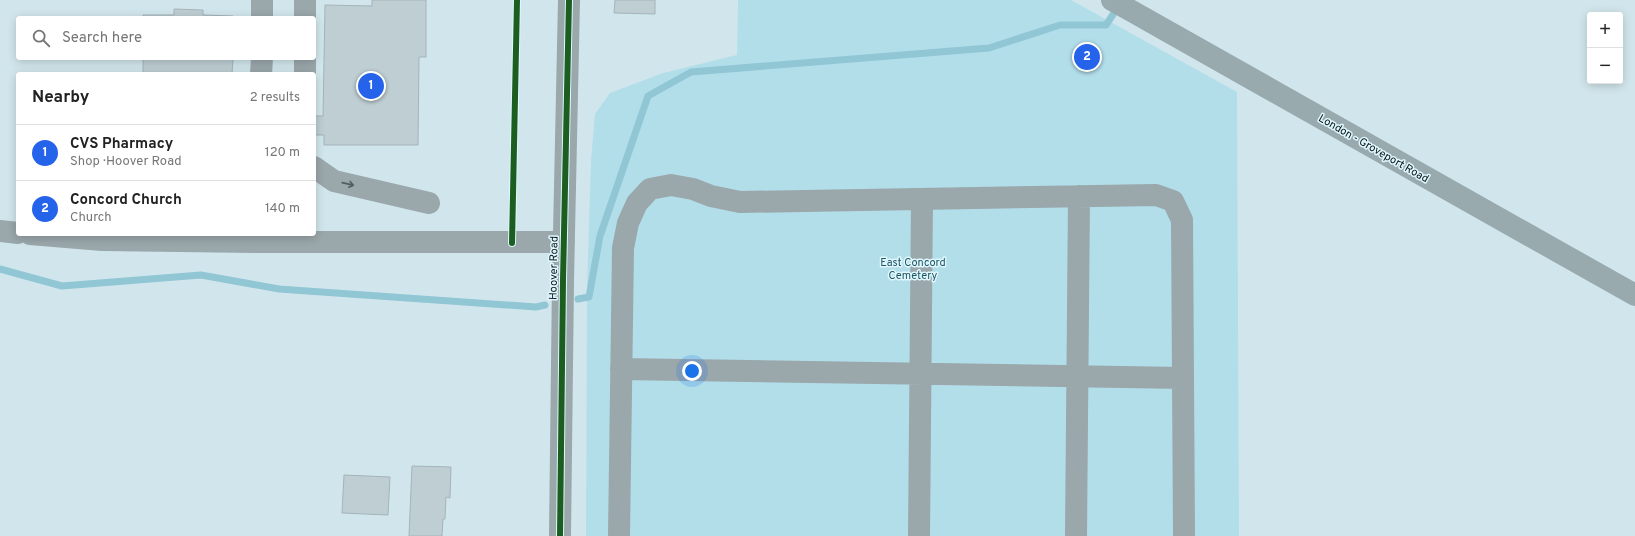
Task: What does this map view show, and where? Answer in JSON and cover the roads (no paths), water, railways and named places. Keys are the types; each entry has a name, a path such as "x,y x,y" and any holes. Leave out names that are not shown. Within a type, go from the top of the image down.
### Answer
{"main road":[{"name":"London - Groveport Road","path":"1120,4 1635,295"}],"street":[{"path":"262,0 262,16"},
{"path":"305,0 305,16"},
{"name":"Hoover Road","path":"560,536 568,0"},
{"path":"262,60 262,72"},
{"path":"305,60 305,72"},
{"path":"316,168 334,181 429,203"},
{"path":"619,536 623,248 628,223 637,203 650,189 671,185 693,189 710,196 740,202 1156,195 1173,201 1182,220 1184,536"},
{"path":"1076,536 1079,196"},
{"path":"919,536 922,199"},
{"path":"0,231 16,233"},
{"path":"54,236 102,240 260,238 564,242"},
{"path":"621,369 1183,378"}],"waterway":[{"path":"578,299 589,297 600,236 648,96 691,72 989,48 1060,25 1106,25 1118,7"},
{"path":"0,269 62,286 201,275 279,289 536,307 545,305"}],"place":[{"name":"Concord Church","path":"1087,57"},
{"name":"CVS Pharmacy","path":"371,86"}],"park label":[{"name":"East Concord Cemetery","path":"913,268"}]}
